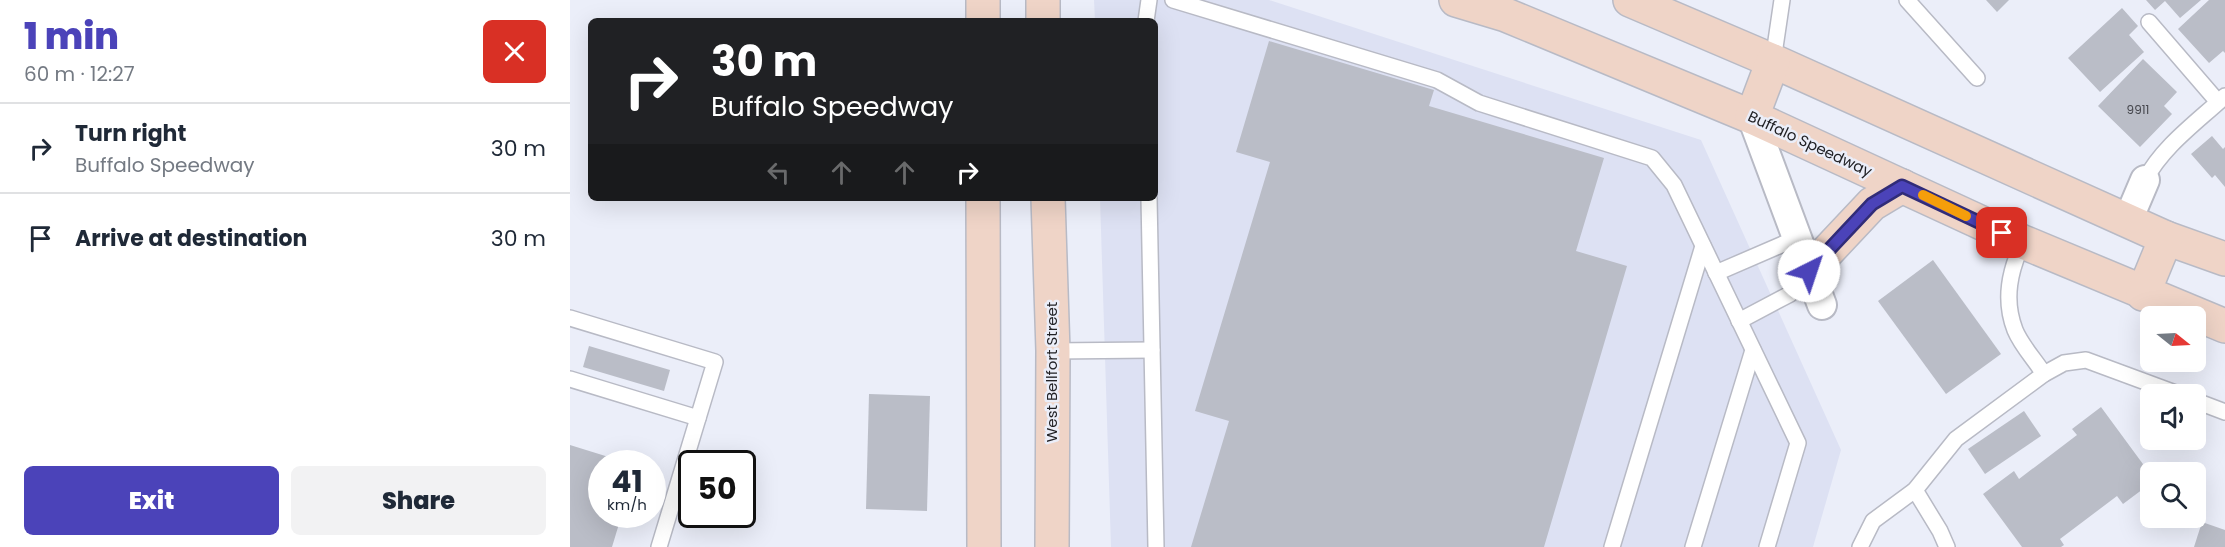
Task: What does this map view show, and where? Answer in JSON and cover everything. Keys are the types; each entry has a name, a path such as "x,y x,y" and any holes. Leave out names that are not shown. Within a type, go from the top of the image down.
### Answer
{"main road":[{"path":"983,0 983,18"},
{"path":"1043,0 1043,18"},
{"name":"Buffalo Speedway","path":"1456,0 1506,15 1752,117 2023,242 2143,294 2225,326"},
{"path":"1630,0 1773,61 2166,238 2225,259"},
{"path":"1752,117 1773,61"},
{"path":"1809,271 1872,204 1902,186"},
{"path":"983,201 984,547"},
{"name":"West Bellfort Street","path":"1048,201 1053,351 1052,547"},
{"path":"2143,294 2166,238"}],"street":[{"path":"1752,117 1822,305"},
{"path":"2128,220 2145,180"}],"lane":[{"path":"1146,18 1149,0"},
{"path":"1173,0 1437,80 1479,103 1652,158 1674,185 1798,443 1767,547"},
{"path":"1773,61 1782,0"},
{"path":"1907,0 1977,78"},
{"path":"2145,180 2153,164 2169,147 2222,99 2149,22"},
{"path":"1149,201 1156,547"},
{"path":"1716,273 1797,238"},
{"path":"2023,242 2012,265 2009,281 2010,307 2015,330 2044,374"},
{"path":"1612,547 1703,246"},
{"path":"1739,321 1790,294 1809,271"},
{"path":"570,318 715,362 659,547"},
{"path":"1053,351 1152,350"},
{"path":"1693,547 1753,350"},
{"path":"1860,547 1873,521 1915,490 1956,439 2044,374 2064,363 2086,360 2151,384"},
{"path":"570,379 698,418"},
{"path":"2206,405 2225,412"},
{"path":"1915,490 1947,547"}],"shaded area":[{"path":"1094,0 1269,0 1701,140 1841,450 1813,547 1111,547 1100,201 1158,201 1158,18 1095,18"}],"building":[{"path":"1986,0 2009,0 1997,12"},
{"path":"2146,0 2201,0 2180,18 2165,1 2155,10"},
{"path":"2209,0 2225,0 2225,53 2223,51 2209,63 2178,29"},
{"path":"2122,8 2138,26 2129,35 2144,52 2100,92 2068,58"},
{"path":"1269,41 1434,90 1429,106 1604,158 1576,251 1627,266 1544,547 1191,547 1229,421 1195,411 1270,162 1236,152"},
{"path":"2143,59 2177,92 2164,106 2172,114 2140,147 2098,106"},
{"path":"2212,136 2223,149 2225,147 2225,187 2215,175 2212,178 2191,154"},
{"path":"1933,260 2001,354 1946,394 1878,301"},
{"path":"589,346 670,370 664,391 583,367"},
{"path":"869,394 930,396 927,511 866,509"},
{"path":"2101,407 2141,462 2140,491 2123,504 2117,496 2060,539 2064,545 2061,547 2022,547 1983,494 2014,471 2019,479 2077,435 2072,429"},
{"path":"2024,411 2041,436 1985,474 1968,449"},
{"path":"570,445 588,451 588,528 618,528 612,547 570,547"},
{"path":"2206,523 2225,530 2225,547 2194,547 2200,528 2206,528"}],"slow traffic":[{"path":"1923,195 1966,216"}],"route":[{"path":"1809,271 1872,204 1902,186 2002,233"}]}
